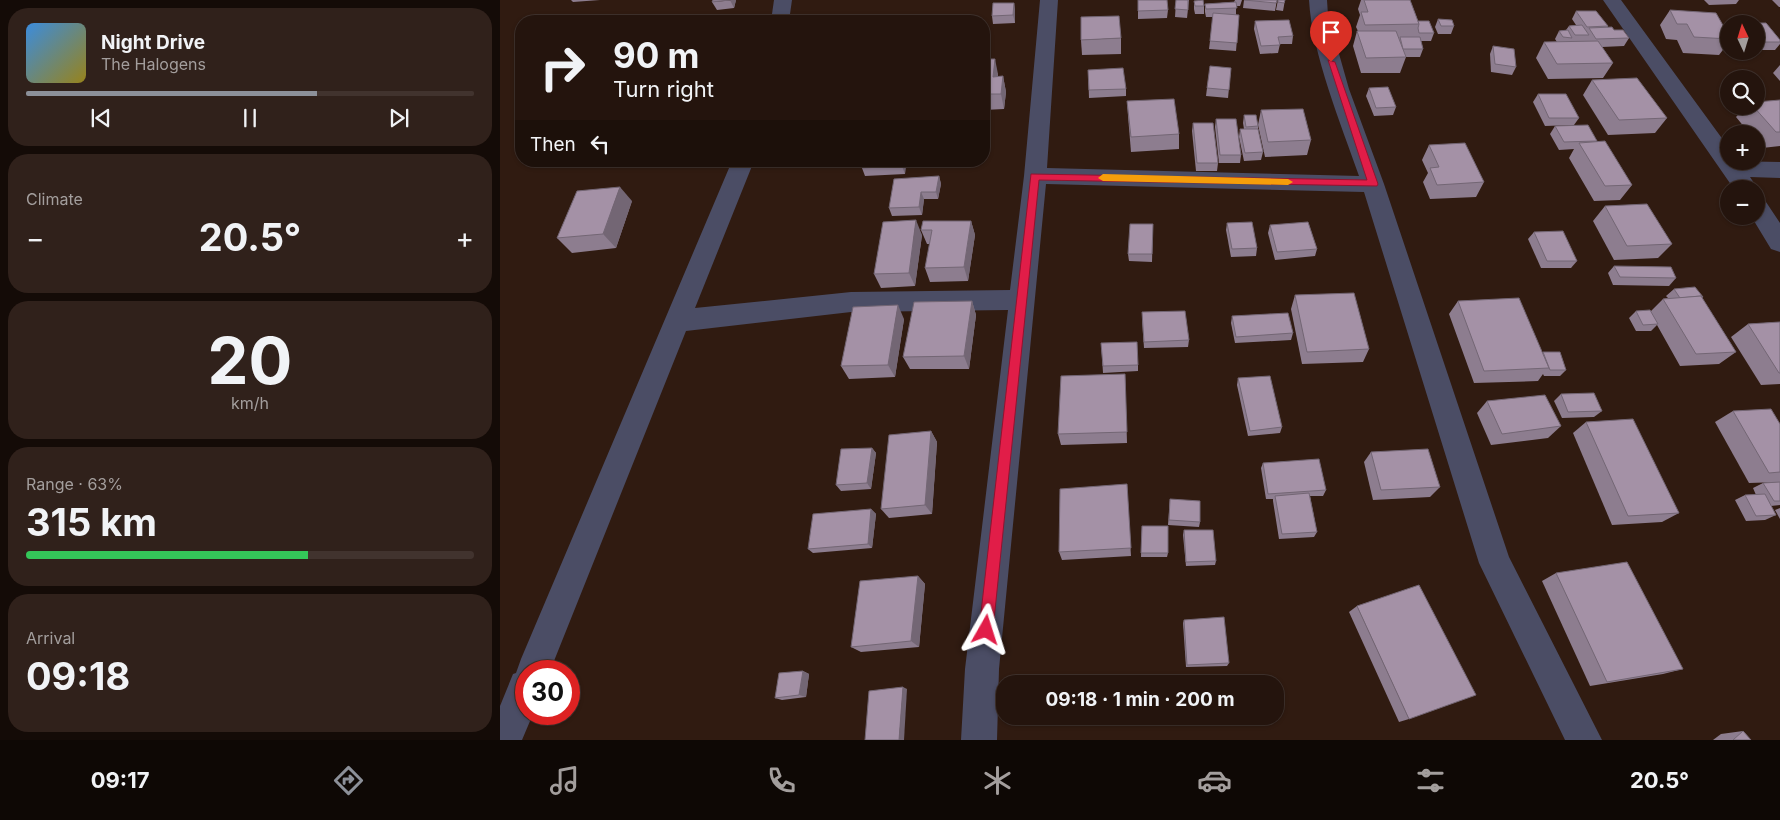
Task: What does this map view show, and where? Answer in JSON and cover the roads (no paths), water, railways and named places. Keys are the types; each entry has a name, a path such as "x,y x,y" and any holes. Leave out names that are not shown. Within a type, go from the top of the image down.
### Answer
{"street":[{"path":"781,15 783,0"},
{"path":"979,740 982,668 1035,176 1038,109 1049,0"},
{"path":"1318,0 1319,15 1339,89 1373,184 1495,563 1584,740"},
{"path":"1612,0 1720,151"},
{"path":"538,660 741,167"},
{"path":"1765,170 1780,170"},
{"path":"1035,176 1373,184"},
{"path":"1765,220 1780,243"},
{"path":"678,321 851,302 1022,300"},
{"path":"504,740 515,714"}]}
